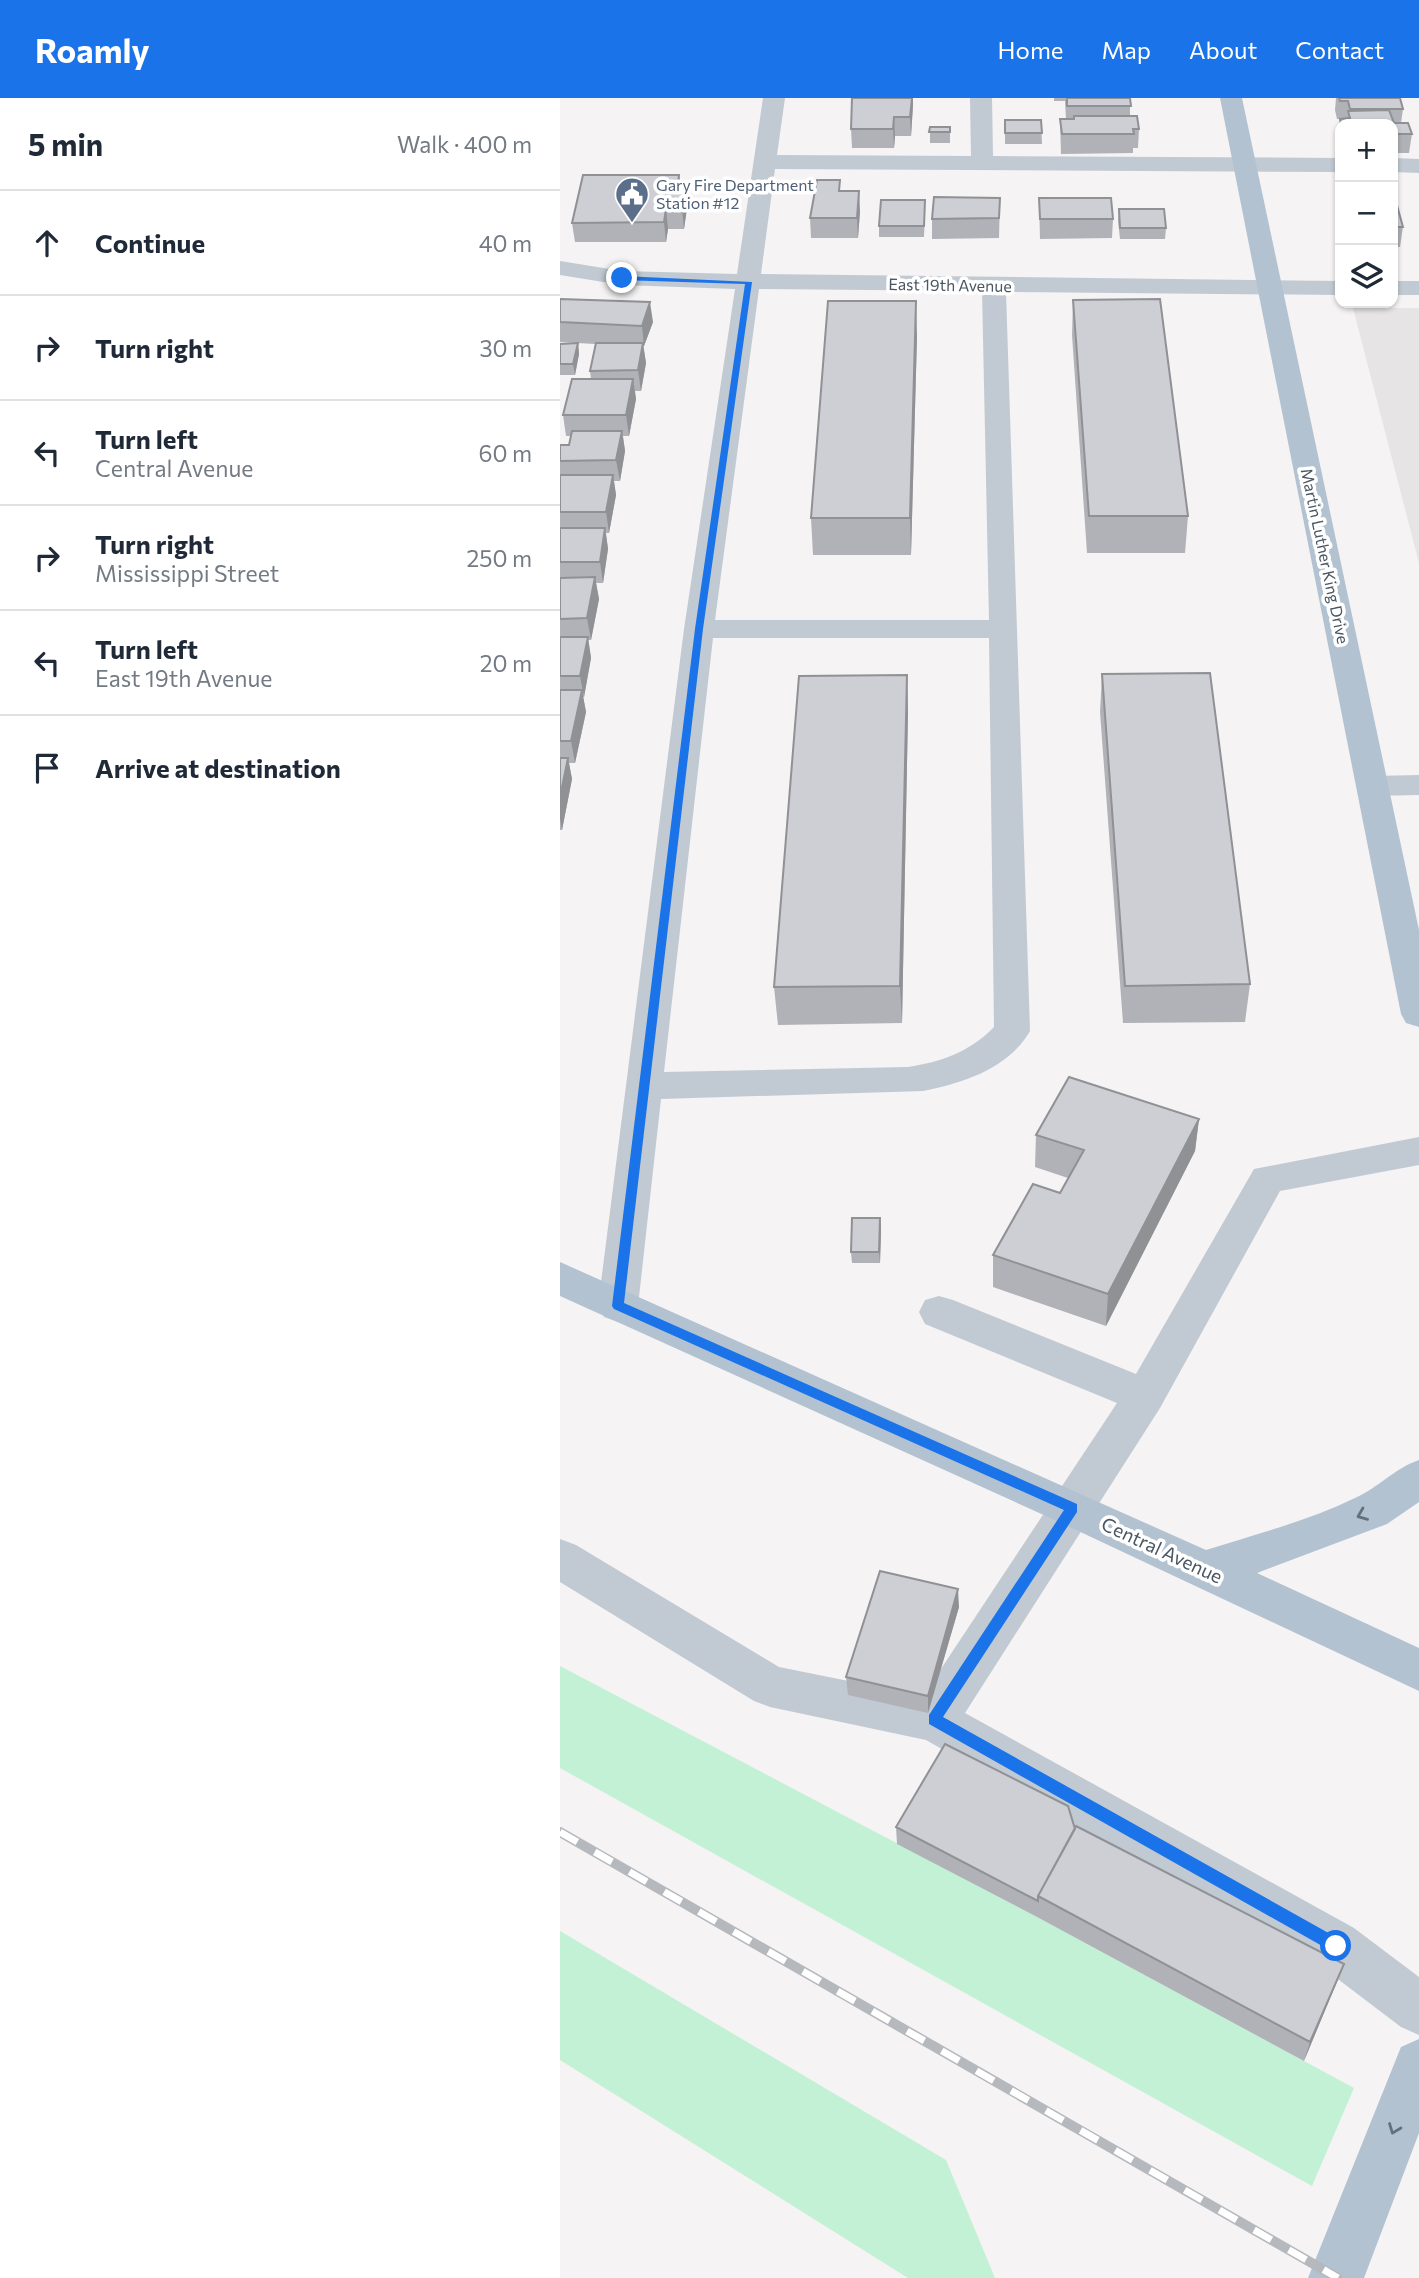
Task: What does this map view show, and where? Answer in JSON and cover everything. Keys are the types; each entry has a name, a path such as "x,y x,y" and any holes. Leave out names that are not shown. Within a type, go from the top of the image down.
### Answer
{"main road":[{"name":"Martin Luther King Drive","path":"1231,98 1419,1014"},
{"name":"Central Avenue","path":"560,1278 1072,1508 1419,1670"},
{"path":"1204,1570 1293,1542 1372,1511 1419,1478"},
{"path":"1336,2278 1419,2065"}],"street":[{"path":"618,1306 699,629 774,98"},
{"path":"981,98 982,163"},
{"path":"765,162 1335,165"},
{"path":"1398,166 1419,166"},
{"name":"East 19th Avenue","path":"560,268 645,280 1335,288"},
{"path":"646,1086 908,1080 961,1068 991,1053 1012,1031 994,286"},
{"path":"1398,288 1419,288"},
{"path":"699,629 1004,629"},
{"path":"1372,786 1419,785"},
{"path":"934,1720 1145,1395 1268,1179 1419,1151"},
{"path":"939,1312 1145,1395"},
{"path":"560,1559 770,1686 934,1720 1336,1946 1419,2009"}],"shaded area":[{"path":"1353,308 1419,308 1419,563"}],"green space":[{"path":"560,1666 1037,1917 1354,2088 1312,2186 560,1768"},
{"path":"560,1931 946,2160 995,2278 908,2278 560,2060"}],"building":[{"path":"852,98 912,98 910,117 894,117 893,129 851,129"},
{"path":"1067,98 1130,98 1131,106 1067,106"},
{"path":"1339,98 1400,98 1403,109 1350,109 1348,101 1340,101"},
{"path":"1389,110 1392,119 1340,119 1350,118 1348,111"},
{"path":"1074,116 1137,116 1139,129 1133,129 1134,134 1062,134 1060,119 1074,119"},
{"path":"1005,120 1041,120 1042,133 1005,133"},
{"path":"1398,123 1408,123 1412,134 1398,134"},
{"path":"930,127 950,127 950,132 929,132"},
{"path":"583,175 679,175 677,189 685,189 682,209 666,209 664,222 572,223"},
{"path":"817,180 840,180 839,191 859,191 857,218 810,218"},
{"path":"934,197 1000,198 999,218 932,219"},
{"path":"1039,198 1111,198 1113,219 1040,219"},
{"path":"881,200 925,200 924,226 879,226"},
{"path":"1119,209 1164,209 1166,228 1120,228"},
{"path":"1398,209 1403,227 1398,227"},
{"path":"560,299 650,302 642,326 560,322"},
{"path":"1160,299 1188,516 1089,516 1073,300"},
{"path":"828,301 916,301 910,518 811,518"},
{"path":"578,343 573,364 560,364 560,344"},
{"path":"596,343 643,343 638,370 590,371"},
{"path":"572,379 633,379 626,415 563,415"},
{"path":"572,431 622,431 616,460 560,461 560,445 569,445"},
{"path":"560,475 613,475 606,512 560,512"},
{"path":"560,528 605,528 600,562 560,562"},
{"path":"595,577 587,618 560,619 560,578"},
{"path":"560,637 588,637 580,676 560,676"},
{"path":"1210,673 1250,984 1125,986 1102,674"},
{"path":"907,675 900,986 774,987 799,676"},
{"path":"560,690 582,690 571,741 560,741"},
{"path":"560,758 568,758 560,797"},
{"path":"1069,1077 1199,1119 1108,1294 993,1255 1033,1184 1060,1193 1084,1150 1036,1135"},
{"path":"852,1218 880,1218 879,1252 851,1252"},
{"path":"880,1571 958,1589 928,1696 846,1677"},
{"path":"945,1744 1068,1806 1075,1829 1038,1896 1038,1901 896,1827"},
{"path":"1076,1826 1344,1964 1310,2042 1038,1896"}],"railway":[{"path":"560,1832 1338,2278"}],"place":[{"name":"Gary Fire Department Station #12","path":"632,224"}],"route":[{"path":"622,278 749,282 699,629 618,1306 1072,1508 934,1720 1336,1946"}]}
